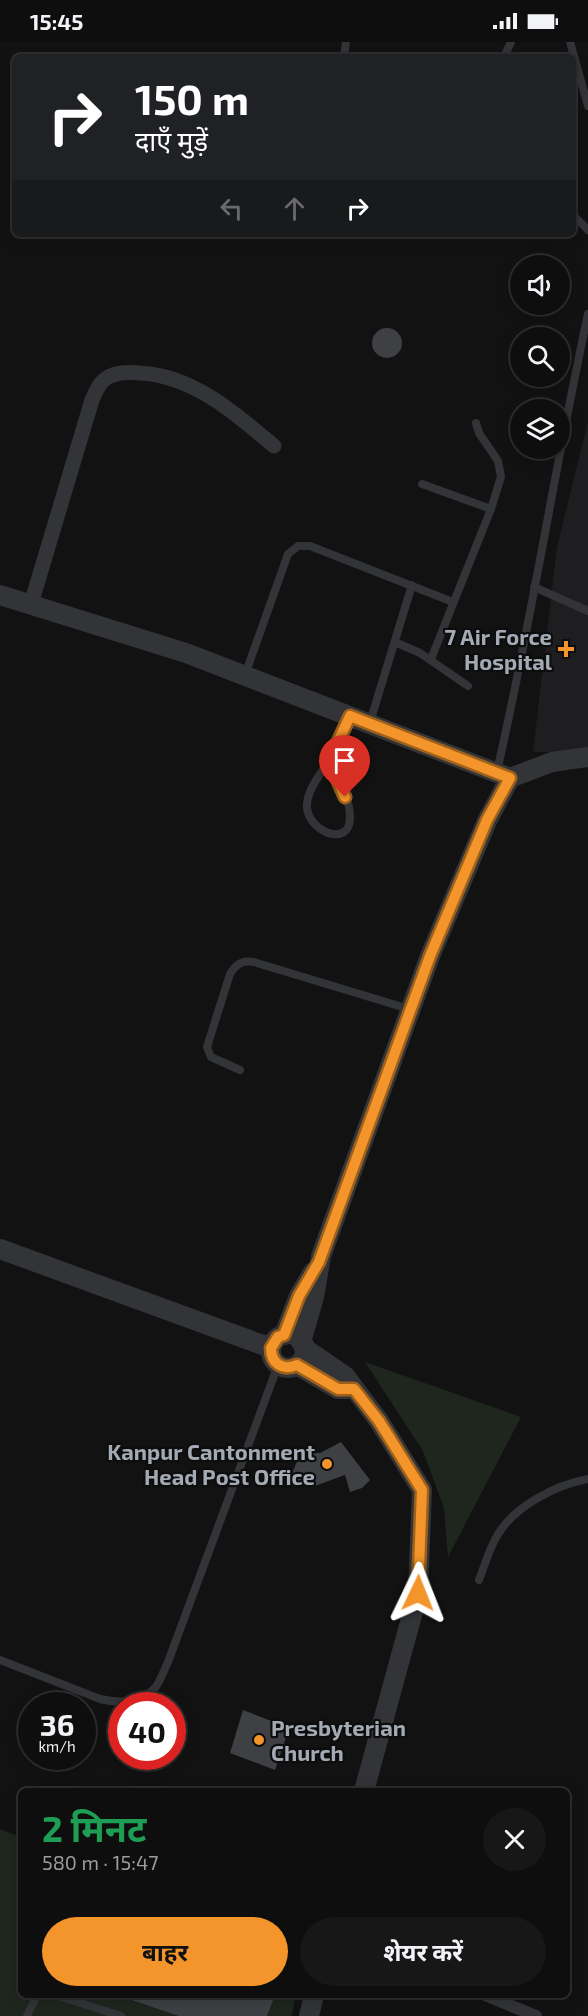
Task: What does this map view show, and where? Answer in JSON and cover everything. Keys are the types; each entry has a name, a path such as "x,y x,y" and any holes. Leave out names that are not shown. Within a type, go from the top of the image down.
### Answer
{"street":[{"path":"31,604 92,400 105,380 128,372 152,373 172,378 206,394 242,418 273,446"},
{"path":"0,595 186,653 503,775 552,762 588,757"},
{"path":"289,1350 314,1297 319,1262 430,956 487,820 503,775"},
{"path":"0,1249 289,1350 338,1389 354,1389 379,1421 422,1490 418,1593 365,1788"},
{"path":"309,2016 313,1998"},
{"path":"492,1998 536,2016"}],"lane":[{"path":"576,63 588,106"},
{"path":"576,217 588,230"},
{"path":"503,775 514,695 584,348 588,314"},
{"path":"431,659 498,488 500,470 498,461 479,433 476,423"},
{"path":"422,484 491,509"},
{"path":"245,676 288,554 298,546 310,546 453,602"},
{"path":"370,724 412,585"},
{"path":"534,587 588,611"},
{"path":"395,642 410,647 431,659 468,686"},
{"path":"329,761 351,815 349,826 336,835 326,832 313,823 306,806 311,790 329,761 350,716"},
{"path":"240,1070 211,1057 207,1047 230,974 236,965 243,962 254,962 411,1010"},
{"path":"0,1660 100,1699 116,1703 131,1701 154,1689 172,1651 289,1350"},
{"path":"479,1580 497,1535 507,1523 532,1502 565,1486 588,1479"},
{"path":"27,2016 36,1998"},
{"path":"65,1998 121,2016"}],"shaded area":[{"name":"7 Air Force Hospital","path":"588,422 588,752 533,752 557,547"},
{"path":"365,1362 521,1417 448,1557 444,1508 423,1451"},
{"path":"0,1829 18,1836 18,1998 295,1998 292,2016 0,2016"}],"building":[{"path":"387,328 393,329 401,337 401,349 393,357 387,358 381,357 373,349 372,343 373,337 381,329"},
{"name":"Kanpur Cantonment Head Post Office","path":"341,1442 370,1480 362,1488 350,1492 345,1475 312,1487 288,1483 301,1452 320,1453"},
{"name":"Presbyterian Church","path":"243,1710 289,1728 275,1770 230,1753"},
{"path":"126,1998 274,1998 267,2016 179,2016"}],"place":[{"name":"7 Air Force Hospital","path":"566,649"},
{"name":"Kanpur Cantonment Head Post Office","path":"327,1464"},
{"name":"Presbyterian Church","path":"259,1740"}],"route":[{"path":"345,797 329,761 350,716 510,778 487,820 430,956 319,1262 299,1296 284,1335 278,1337 271,1348 274,1361 284,1368 297,1365 338,1389 354,1389 379,1421 422,1490 418,1593"}]}
